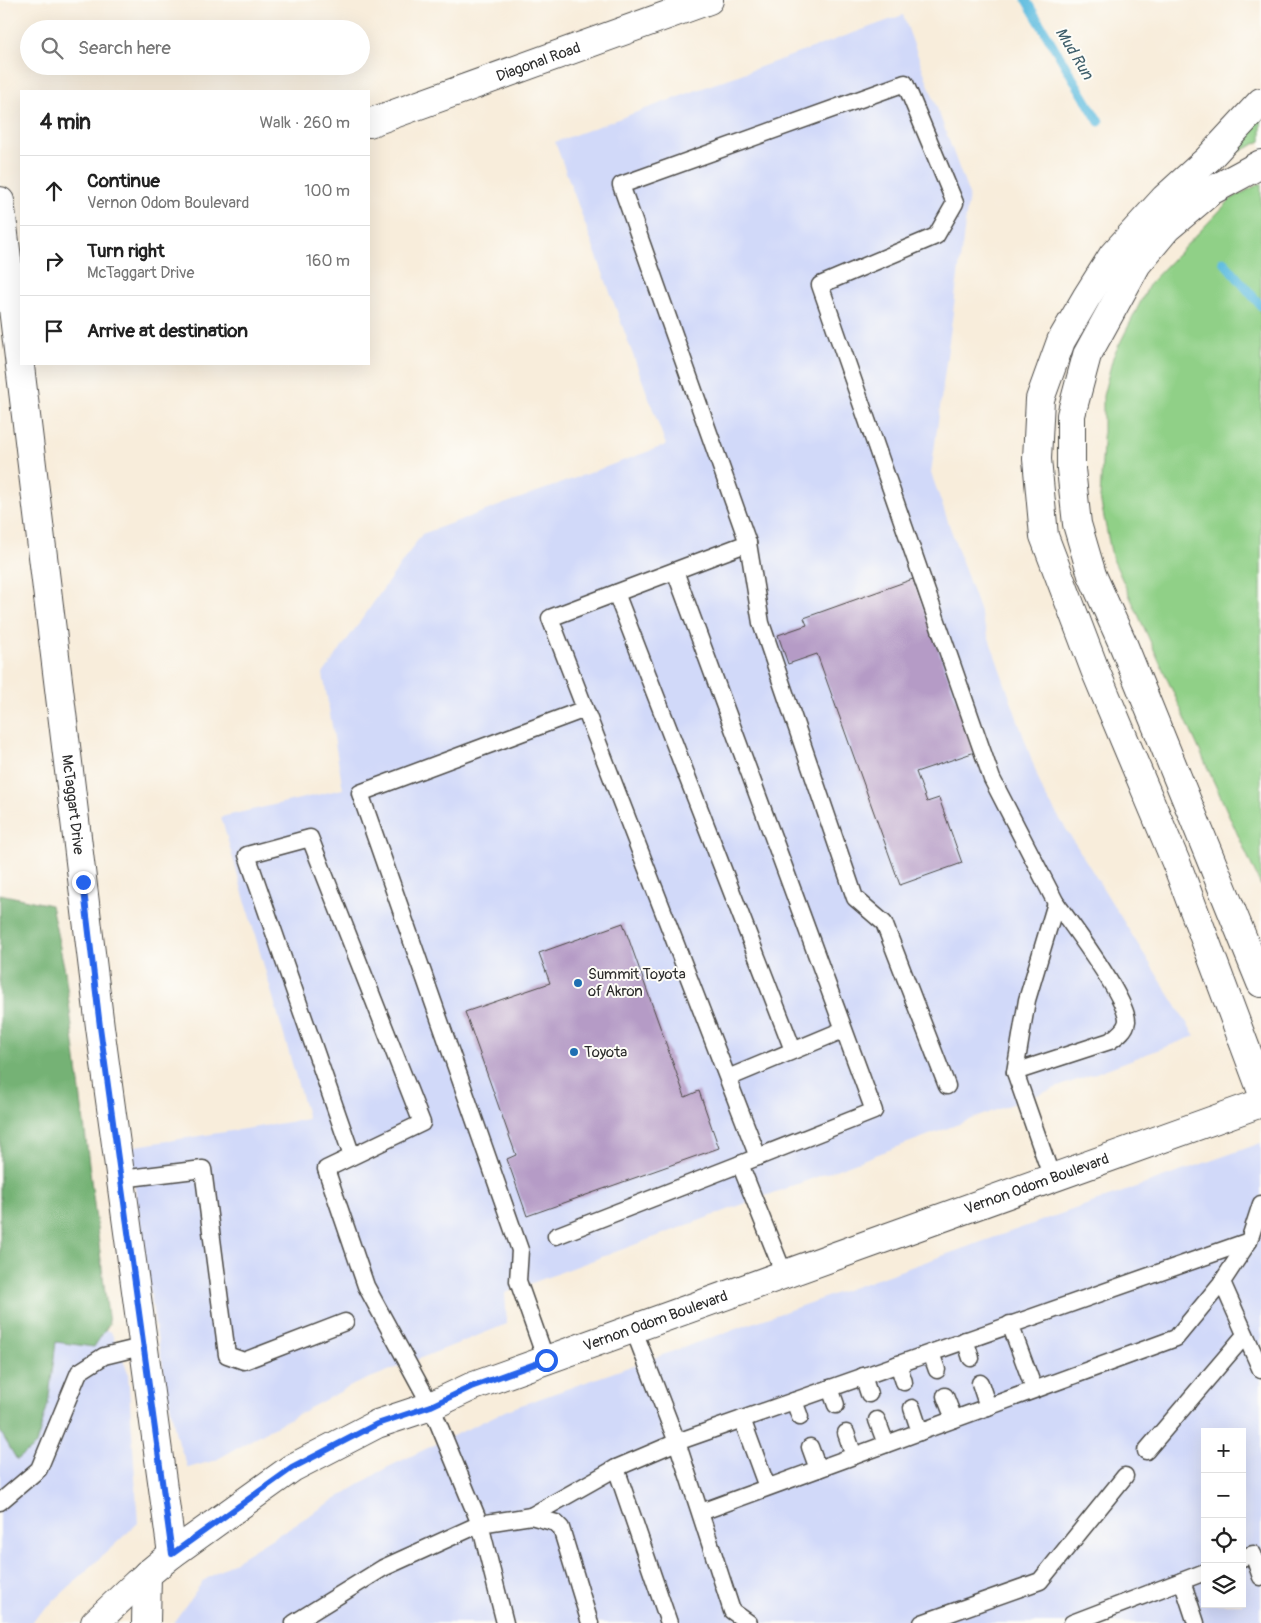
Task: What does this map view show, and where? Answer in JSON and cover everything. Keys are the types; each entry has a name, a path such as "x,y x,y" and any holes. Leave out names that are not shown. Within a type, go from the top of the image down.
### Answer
{"main road":[{"name":"Diagonal Road","path":"370,123 709,0"},
{"path":"1261,102 1208,159 1165,198 1113,255 1086,298 1061,341 1040,398 1037,459 1044,536 1095,670 1177,864 1261,1089"},
{"path":"1261,164 1210,191 1167,228 1137,264 1087,355 1070,416 1070,469 1077,524 1092,575 1123,644 1261,983"},
{"name":"McTaggart Drive","path":"0,201 14,249 20,303"},
{"name":"McTaggart Drive","path":"27,365 100,1027 172,1554"},
{"name":"Vernon Odom Boulevard","path":"95,1623 147,1574 172,1554 292,1468 377,1424 431,1406 471,1387 633,1328 1261,1104"},
{"path":"146,1623 147,1574"}],"lane":[{"path":"947,1086 884,923 855,898 761,623 748,544 620,185 904,83 955,203 936,236 820,285 992,779 1056,903 1102,970 1124,1009 1127,1021 1122,1031 1110,1041 1015,1072"},
{"path":"748,544 550,618 758,1157"},
{"path":"556,1236 874,1111 842,1030 675,571"},
{"path":"616,593 793,1050"},
{"path":"546,1360 518,1281 520,1250 360,792 585,709"},
{"path":"352,1156 247,855 310,838 422,1123 326,1169 366,1286 431,1406 480,1524 506,1623"},
{"path":"1052,1178 1015,1072 1027,1000 1056,903"},
{"path":"728,1078 842,1030"},
{"path":"740,1164 784,1274"},
{"path":"121,1180 203,1169 227,1354 244,1361 345,1322"},
{"path":"701,1512 1176,1338 1222,1282 1249,1241 1261,1204"},
{"path":"294,1623 383,1568 480,1524 531,1516 616,1468 677,1442 1249,1241"},
{"path":"1222,1282 1261,1370"},
{"path":"1010,1324 1034,1389"},
{"path":"633,1328 677,1442 732,1611 749,1623"},
{"path":"1146,1451 1246,1335"},
{"path":"965,1340 972,1358"},
{"path":"3,1496 39,1469 79,1372 104,1356 145,1346"},
{"path":"930,1353 937,1370"},
{"path":"898,1364 904,1382"},
{"path":"863,1376 868,1394"},
{"path":"980,1383 988,1407"},
{"path":"830,1388 836,1405"},
{"path":"945,1396 954,1419"},
{"path":"794,1401 800,1417"},
{"path":"912,1408 920,1432"},
{"path":"742,1419 767,1487"},
{"path":"877,1420 886,1444"},
{"path":"846,1433 854,1456"},
{"path":"810,1447 818,1469"},
{"path":"616,1468 669,1623"},
{"path":"922,1623 1040,1580 1125,1476"},
{"path":"531,1516 556,1523 561,1528 590,1623"},
{"path":"1252,1554 1261,1577"},
{"path":"1072,1623 1106,1617 1201,1574"},
{"path":"1182,1581 1196,1623"}],"shaded area":[{"path":"903,15 969,195 931,473 1043,792 1195,1036 505,1293 507,1324 355,1384 216,1460 188,1468 176,1436 155,1325 129,1147 308,1119 221,817 343,789 323,674 422,534 666,445 555,142"},
{"path":"1261,1143 1261,1623 173,1623 203,1581 386,1468 507,1410"},
{"path":"0,1291 111,1332 128,1372 138,1523 30,1623 0,1623"}],"green space":[{"path":"1261,113 1261,141 1233,155 1199,176"},
{"path":"1261,183 1261,886 1112,557 1100,498 1103,396 1113,357 1150,283 1231,199"},
{"path":"0,894 51,905 65,971 109,1324 94,1347 56,1342 48,1404 36,1445 17,1460 0,1431"}],"building":[{"path":"913,579 975,752 916,772 927,802 939,798 962,863 900,885 817,654 788,664 778,635 807,625 804,618"},
{"name":"Toyota","path":"623,923 685,1097 699,1091 719,1148 527,1216 507,1159 516,1155 465,1012 550,983 539,953"}],"waterway":[{"name":"Mud Run","path":"1026,0 1099,122"},
{"name":"Mud Run","path":"1223,261 1261,306"}],"place":[{"name":"Summit Toyota of Akron","path":"578,983"},
{"name":"Toyota","path":"574,1052"}],"route":[{"path":"83,882 100,1027 172,1554 292,1468 377,1424 431,1406 471,1387 546,1360"}]}
